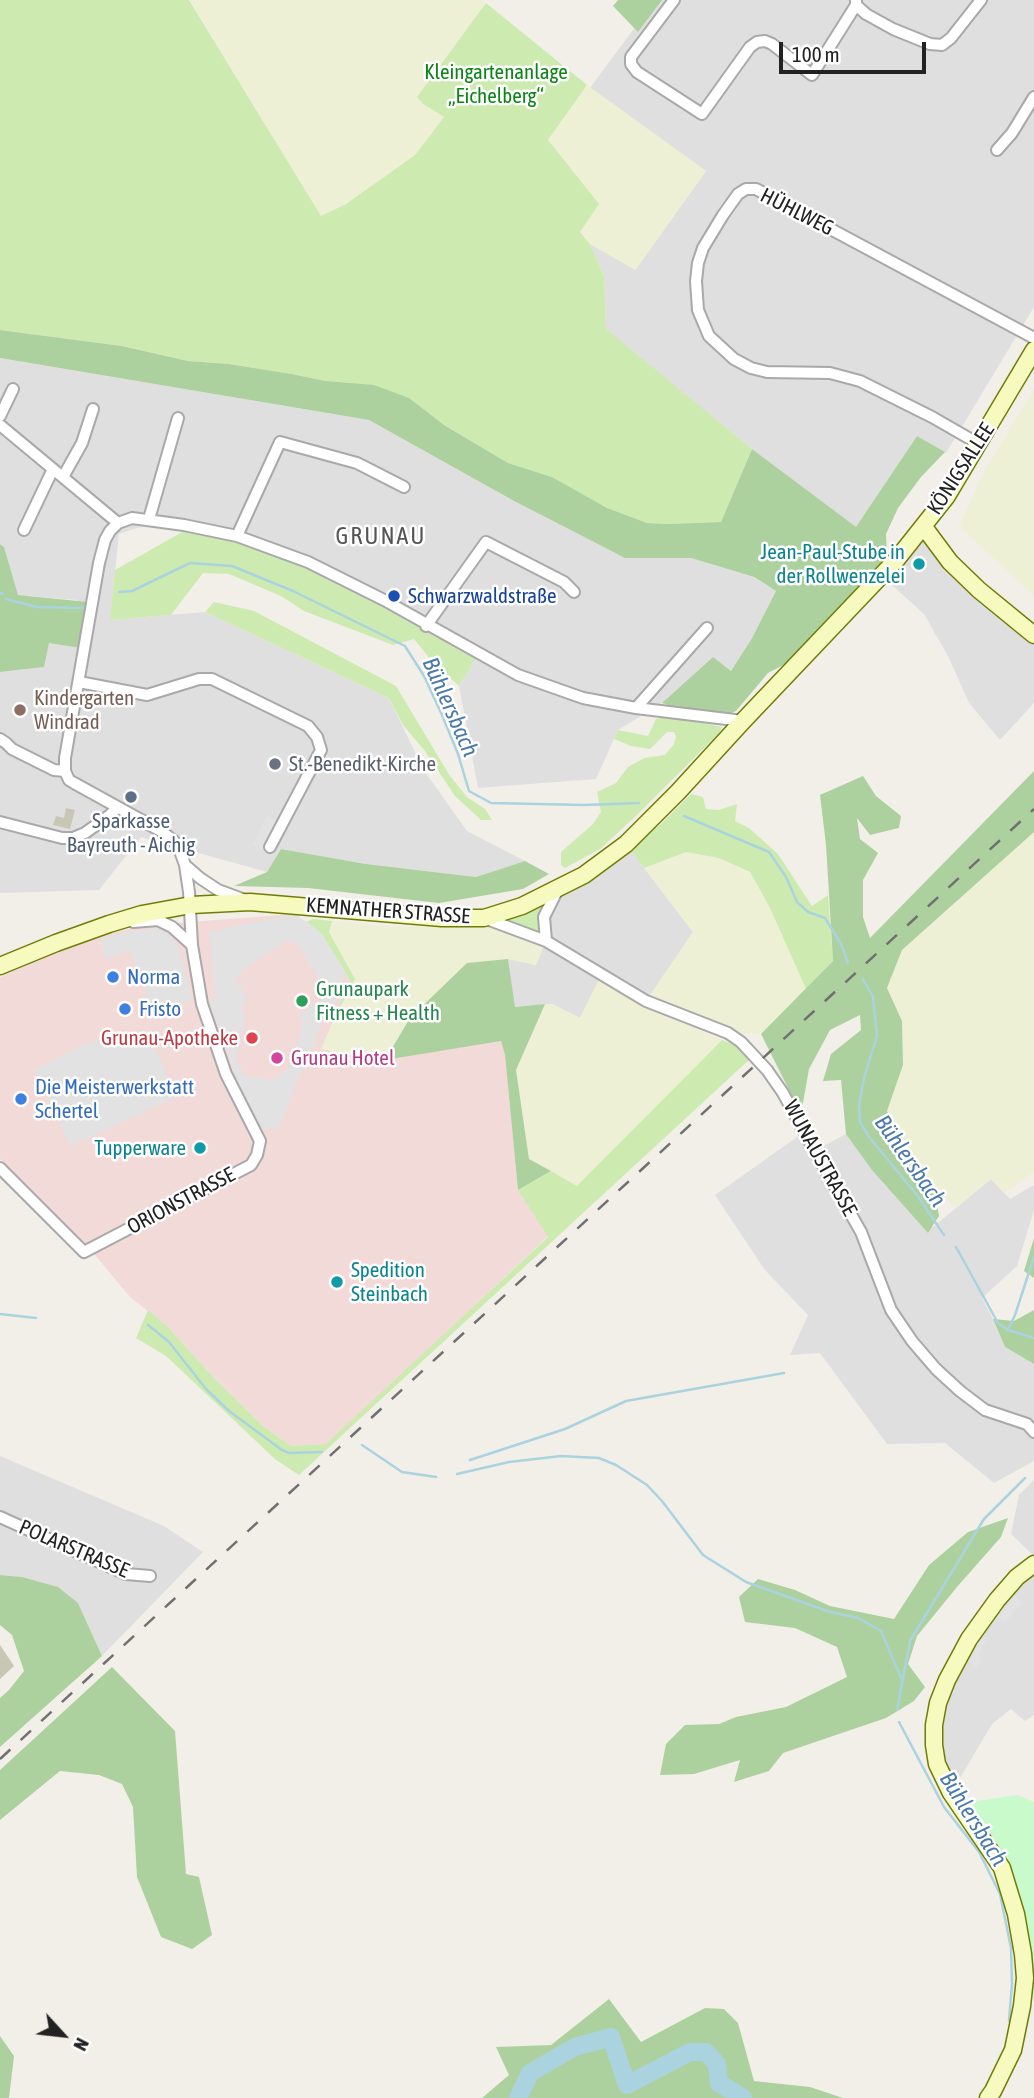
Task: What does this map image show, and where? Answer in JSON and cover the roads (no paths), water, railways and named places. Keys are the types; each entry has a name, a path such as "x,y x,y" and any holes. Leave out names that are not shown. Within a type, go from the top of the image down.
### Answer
{"main road":[{"name":"KÖNIGSALLEE","path":"1034,350 947,496 924,527 950,562 979,590 1034,635"},
{"name":"KEMNATHER STRASSE","path":"0,966 109,924 142,914 191,905 250,902 442,918 484,918 522,906 558,889 584,875 626,844 882,576 924,527"},
{"path":"988,2098 1013,2050 1025,1978 1023,1954 1016,1914 1002,1868 951,1793 937,1763 934,1745 936,1714 955,1662 968,1639 992,1605 1017,1577 1034,1564"}],"street":[{"path":"674,0 631,57 631,64 636,72 702,114 750,47 757,42 772,44 812,75 856,3 866,15 893,29 930,44 942,45 951,38 981,0"},
{"path":"997,150 1012,133 1034,97"},
{"name":"HÜHLWEG","path":"979,444 860,380 830,373 767,372 751,369 734,359 709,336 698,310 696,281 698,262 704,248 738,194 746,190 756,190 1034,338"},
{"path":"0,416 13,389"},
{"path":"63,477 82,443 93,409"},
{"path":"149,519 178,418"},
{"path":"0,425 118,523"},
{"path":"237,536 280,442 358,463 404,487"},
{"path":"24,530 53,469"},
{"path":"250,902 218,890 200,878 185,865 173,840 162,831 69,780 65,771 65,758 105,540 118,523 132,518 149,519 237,536 308,562 384,600 426,626 519,675 583,698 636,708 743,721"},
{"path":"426,626 485,542 564,582 573,592"},
{"path":"636,708 707,628"},
{"path":"79,682 146,695 199,679 212,679 308,726 317,737 321,750 270,847"},
{"path":"0,739 6,743 6,749 54,770 65,771"},
{"path":"0,822 62,838 73,838 85,833 117,808"},
{"name":"ORIONSTRASSE","path":"0,1168 84,1252 251,1165 260,1141 226,1074 202,1004 192,945 191,905 185,865"},
{"path":"545,941 544,917 558,889"},
{"name":"WUNAUSTRASSE","path":"484,918 545,941 646,1001 728,1033 741,1042 767,1070 783,1093 861,1231 891,1310 912,1341 936,1369 985,1410 1027,1424 1034,1432"},
{"path":"109,924 158,920 172,927 192,945"},
{"name":"POLARSTRASSE","path":"0,1517 126,1573 149,1576"}],"waterway":[{"name":"Bühlersbach","path":"119,592 132,591 190,563 232,566 293,591 405,646 424,676 442,715 469,791 491,803 639,803"},
{"name":"Bühlersbach","path":"6,599 37,607 84,608"},
{"name":"Bühlersbach","path":"684,816 769,852 786,877 797,902 808,912 825,918 841,944 848,963"},
{"name":"Bühlersbach","path":"863,979 873,997 877,1036 864,1078 859,1106 860,1122 869,1137 917,1195 944,1235"},
{"name":"Bühlersbach","path":"956,1247 998,1323 1008,1330 1034,1338"},
{"path":"1008,1330 1034,1257"},
{"path":"0,1314 36,1318"},
{"path":"148,1325 169,1342 206,1389 229,1411 282,1450 289,1453 322,1452"},
{"path":"470,1460 565,1429 626,1401 784,1373"},
{"path":"362,1445 402,1472 436,1477"},
{"path":"457,1474 509,1462 561,1456 599,1458 616,1465 647,1485 703,1555 746,1582 827,1611 858,1618 881,1631 902,1680"},
{"name":"Bühlersbach","path":"897,1710 910,1641 984,1519 1025,1478"},
{"name":"Bühlersbach","path":"899,1722 944,1807 979,1852 1000,1894 1011,1948 1009,2021"},
{"path":"518,2098 530,2073 575,2047 611,2037 627,2085 690,2052 706,2052 717,2064 719,2083 743,2098"}],"railway":[{"path":"0,1759 1034,809"}],"place":[{"name":"Jean-Paul-Stube in der Rollwenzelei","path":"919,564"},
{"name":"Schwarzwaldstraße","path":"394,596"},
{"name":"Kindergarten Windrad","path":"20,710"},
{"name":"St.-Benedikt-Kirche","path":"275,764"},
{"name":"Sparkasse Bayreuth - Aichig","path":"131,797"},
{"name":"Norma","path":"113,977"},
{"name":"Grunaupark Fitness + Health","path":"302,1001"},
{"name":"Fristo","path":"125,1009"},
{"name":"Grunau-Apotheke","path":"252,1038"},
{"name":"Grunau Hotel","path":"277,1058"},
{"name":"Die Meisterwerkstatt Schertel","path":"21,1099"},
{"name":"Tupperware","path":"200,1148"},
{"name":"Spedition Steinbach","path":"337,1282"}],"district":[{"name":"GRUNAU","path":"381,536"}],"park label":[{"name":"Kleingartenanlage „Eichelberg“","path":"496,84"}]}
